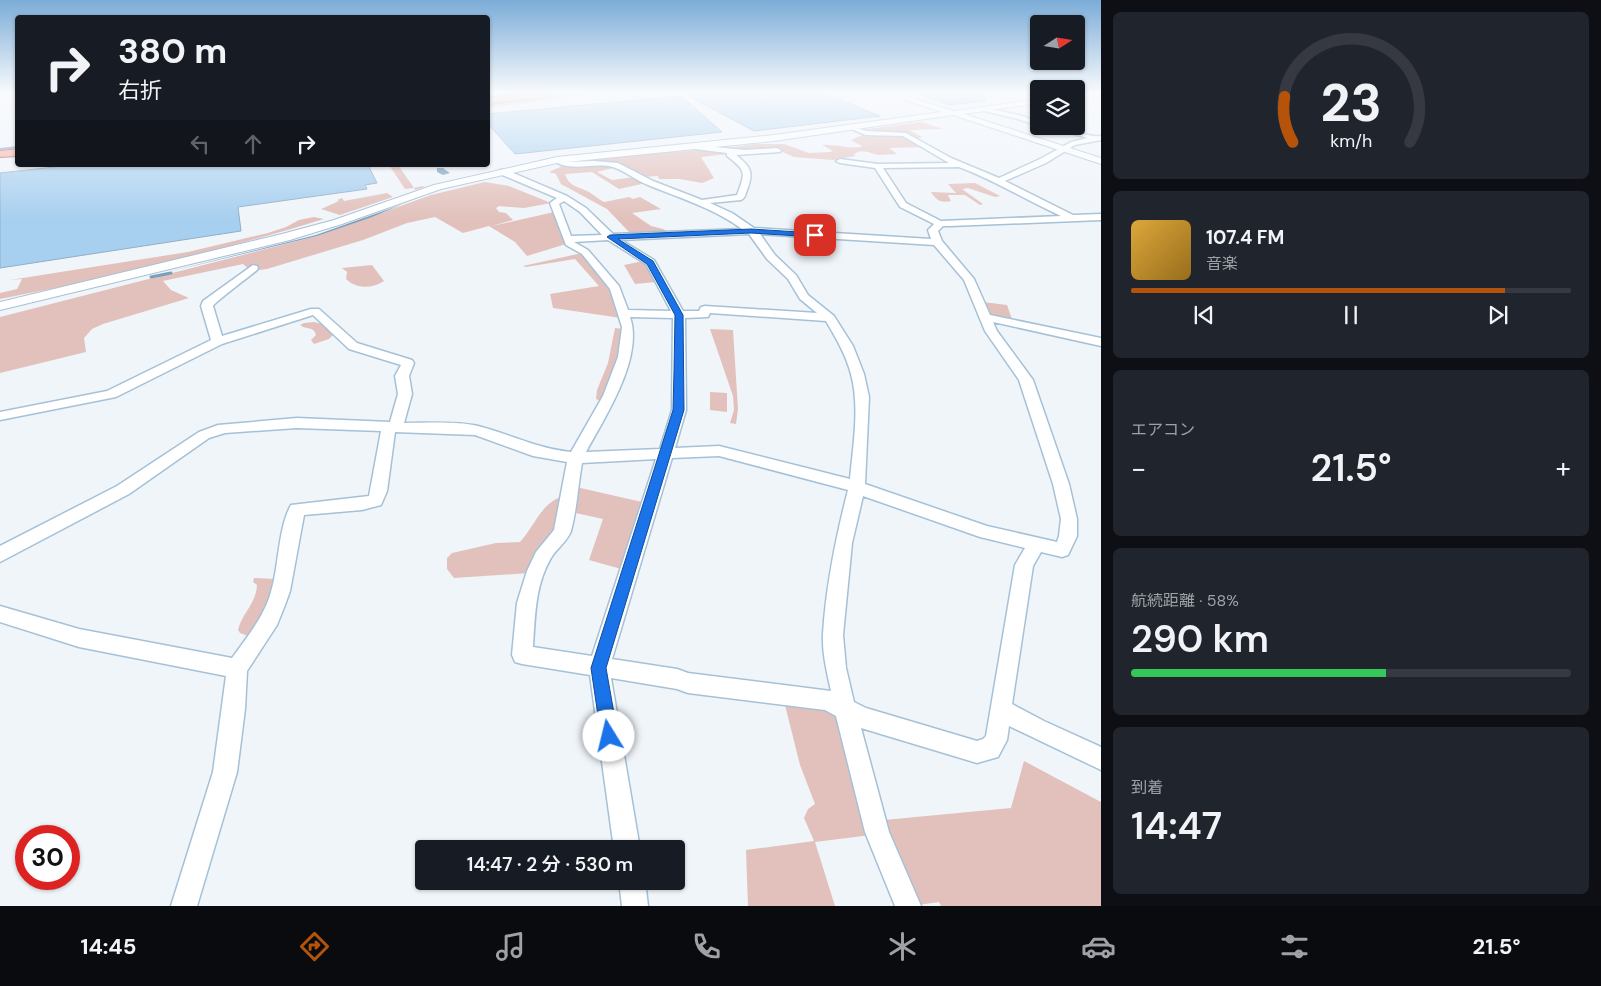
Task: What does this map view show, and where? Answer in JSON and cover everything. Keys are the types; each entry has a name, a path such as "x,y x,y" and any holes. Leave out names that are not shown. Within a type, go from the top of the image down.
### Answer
{"main road":[{"path":"0,154 15,152"}],"street":[{"path":"0,306 286,237 338,222 415,194 497,168 607,153 698,146 790,135"},
{"path":"906,135 959,165 999,181 1024,196 1072,218"},
{"path":"1024,135 1101,161"},
{"path":"999,181 1073,143 1098,138"},
{"path":"698,146 705,149 745,152"},
{"path":"701,202 741,197 743,188 748,180 747,173 742,165 730,154 777,150"},
{"path":"557,160 565,164 594,163 615,165 650,183 701,202 729,216 751,231 771,257 792,277 804,297 830,318 847,346 858,374 862,397 856,488 843,543 833,635 836,668 852,739 878,832 908,906"},
{"path":"840,161 878,166 959,165"},
{"path":"878,166 904,205 940,224 1072,218 1098,219"},
{"path":"497,168 564,198 584,210 610,237 650,262 679,315 679,410 599,668 625,840"},
{"path":"564,198 554,203 569,243 585,252 615,288 628,327 624,357 610,396 575,458 562,532 553,545 545,552 536,571 526,602 522,655 677,679 688,684 828,700 862,718 977,752 990,749 996,740 1024,565 1036,544"},
{"path":"0,556 31,537 123,490 214,430 245,425 297,423 475,430 500,437 538,452 575,458 719,451 856,488 986,532 1062,550 1068,536 1069,520 1061,484 1026,380 996,339 984,317 969,279 937,242 933,230 940,224"},
{"path":"568,239 751,231 937,242"},
{"path":"218,341 207,306 209,301 226,292 253,268"},
{"path":"624,313 704,315 705,308 830,318"},
{"path":"0,416 111,394 218,341 315,311 353,346 408,363 402,376 405,394 392,426 379,491 375,501 362,504 297,508 281,591 276,605 270,619 237,669 234,708 224,772 206,840 184,906"},
{"path":"984,317 1101,342"},
{"path":"0,614 79,638 237,669"},
{"path":"1002,710 1085,754 1101,759"},
{"path":"633,890 635,906"}],"shaded area":[{"path":"862,135 903,135 924,147 889,148 897,154 879,155 861,151 854,154 855,156 833,160 794,157 776,149 744,151 720,149 755,144 784,144 809,153 833,151 822,145 862,146 851,140"},
{"path":"904,135 922,137 915,139"},
{"path":"698,150 737,153 701,157 714,178 702,183 680,179 659,179 658,176 643,177 599,162 599,158"},
{"path":"592,164 617,167 597,172 612,180 635,177 646,183 619,189 592,172 565,174 573,185 589,192 604,202 629,197 633,199 640,197 661,209 632,213 651,226 670,233 632,235 607,209 561,184 556,174 549,172 562,166"},
{"path":"390,167 399,167 414,188 405,189"},
{"path":"485,182 509,186 551,203 524,208 499,206 496,208 499,212 506,213 513,220 492,226 554,212 566,244 527,256 515,242 489,226 463,233 435,217 407,223 363,240 267,269 251,271 243,264 163,281 171,290 189,298 92,329 84,338 86,352 0,373 0,317 317,236 431,195"},
{"path":"975,183 1000,196 995,197 968,188 962,189 983,204 980,205 965,195 948,195 951,201 944,202 937,199 931,192 956,193 948,184"},
{"path":"422,186 425,187 415,190 414,188"},
{"path":"387,193 393,197 340,215 321,209 342,198 344,201"},
{"path":"314,217 324,219 164,263 0,299 0,293 17,289 22,279 10,280 188,252 268,233 299,220"},
{"path":"582,253 611,289 621,318 553,308 550,294 599,286 575,259 523,266"},
{"path":"643,261 647,263 656,282 635,284 624,265"},
{"path":"372,265 384,281 369,287 354,285 346,279 347,272 342,268"},
{"path":"983,302 1007,305 1013,322 989,316"},
{"path":"314,322 323,324 334,334 329,339 314,344 311,340 316,335 314,330 300,325"},
{"path":"615,328 623,329 620,356 601,401 596,399 597,390 608,363"},
{"path":"710,329 733,330 738,409 736,424 730,423 734,410 733,396"},
{"path":"710,392 727,393 727,412 710,410"},
{"path":"576,487 642,502 621,569 589,560 603,519 571,512"},
{"path":"564,496 557,530 530,573 454,578 447,569 447,558 452,553 496,543 520,542 544,509 556,499"},
{"path":"254,578 277,579 253,638 240,633 238,630 256,592 257,585 253,582"},
{"path":"783,697 826,704 840,715 871,835 815,842 835,906 748,906 746,850 814,841 804,818 808,809 815,804 800,765"},
{"path":"1024,761 1101,802 1101,906 941,906 939,902 918,905 891,842 884,820 1011,808"}],"water":[{"path":"403,204 317,236 164,273 316,235"}],"building":[{"path":"498,135 691,135 515,154"},
{"path":"54,167 369,167 377,183 365,185 367,189 238,207 241,231 0,268 0,173"}],"waterway":[{"path":"0,149 15,147"},
{"path":"440,170 446,173"},
{"path":"151,277 171,273"}],"route":[{"path":"609,736 599,668 679,410 679,315 650,262 610,237 751,231 815,235"}]}
